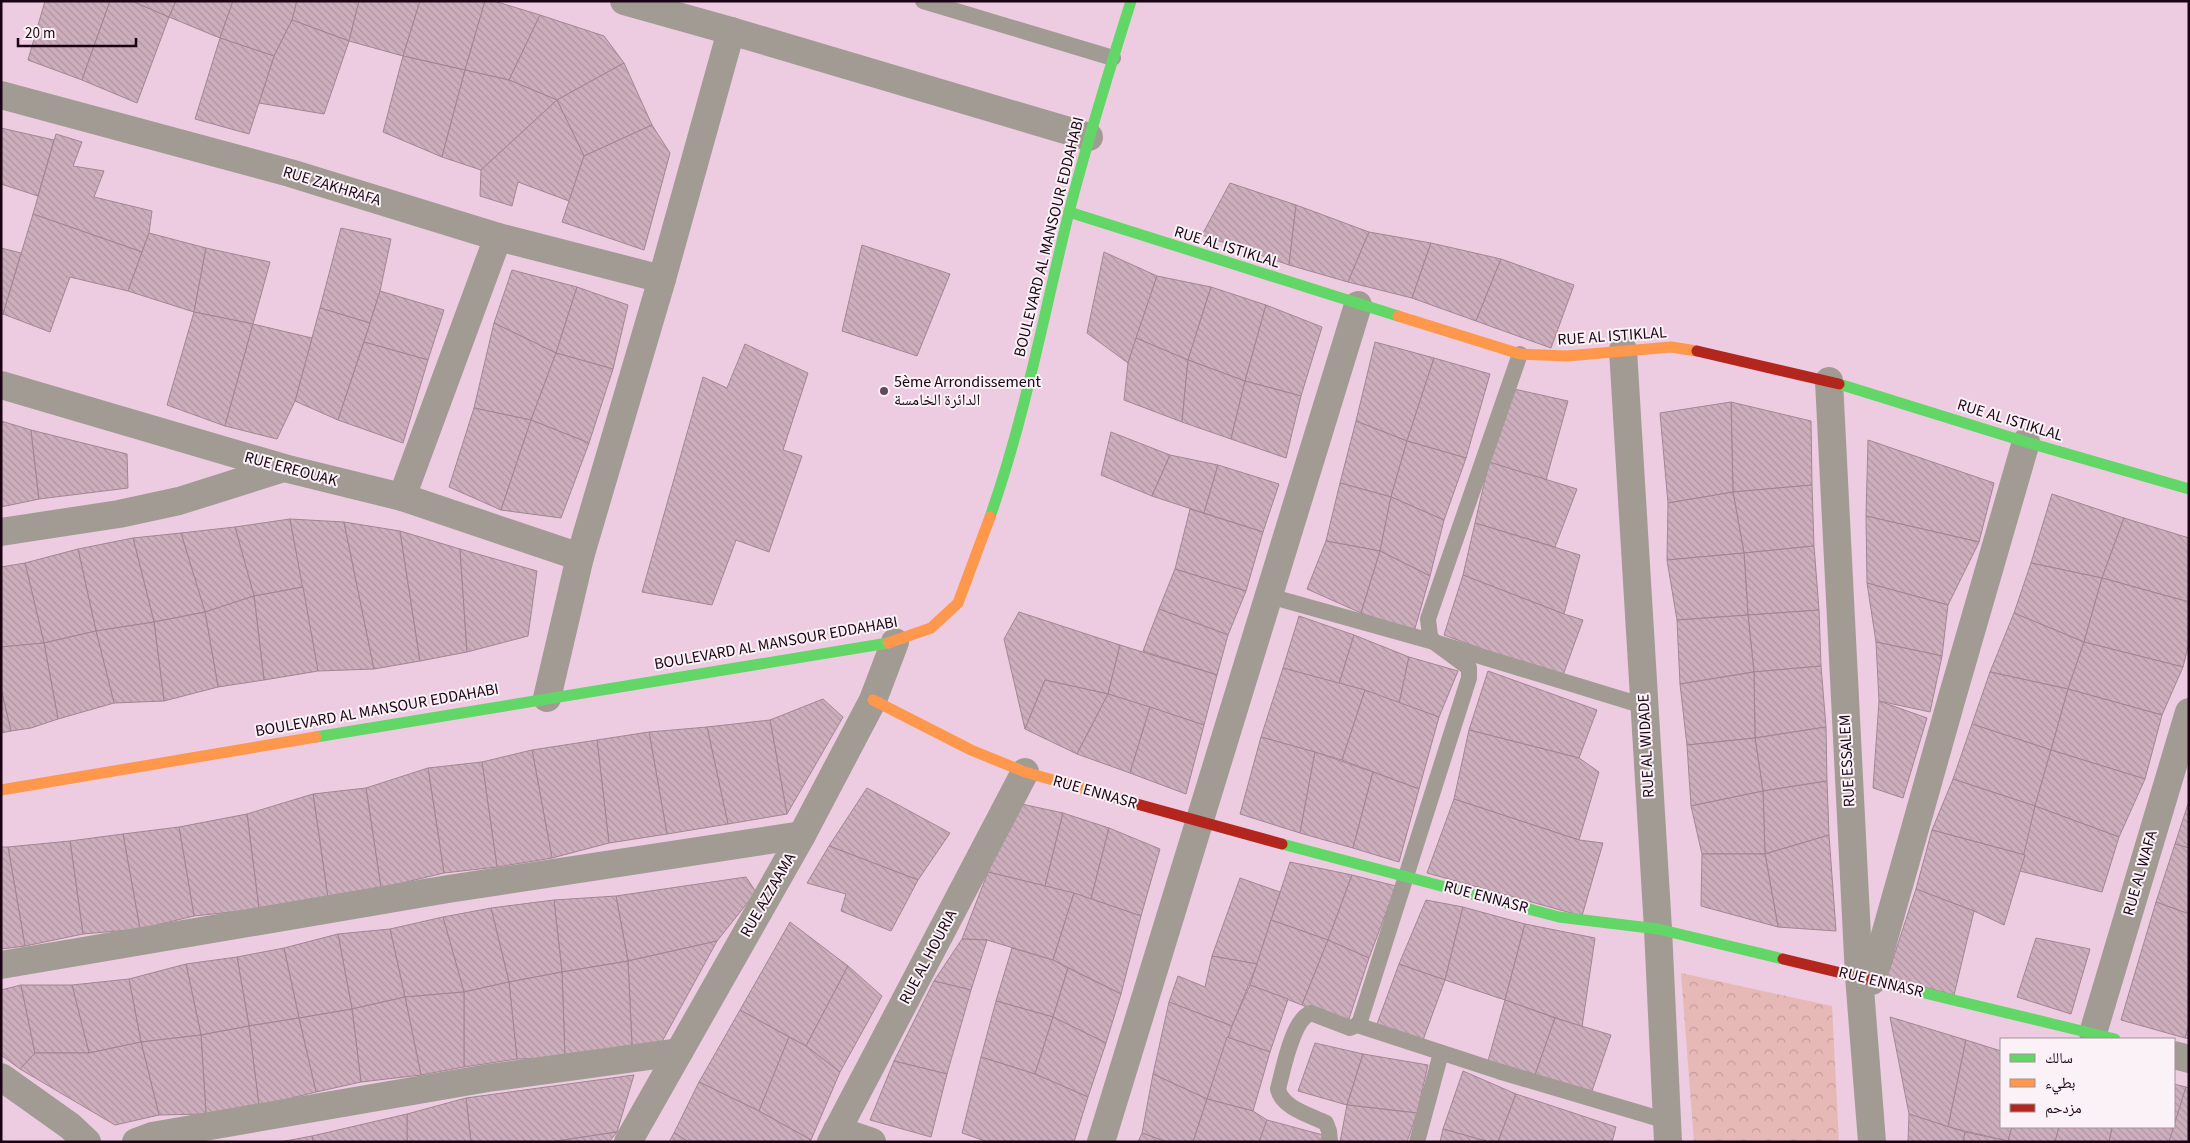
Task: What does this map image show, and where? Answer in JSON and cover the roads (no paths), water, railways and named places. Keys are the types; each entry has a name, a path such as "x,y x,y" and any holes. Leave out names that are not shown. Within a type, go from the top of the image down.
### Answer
{"street":[{"path":"624,1 1089,136"},
{"name":"BOULEVARD AL MANSOUR EDDAHABI","path":"1,790 895,642 931,628 958,603 1003,479 1025,400 1069,212 1089,136 1131,1"},
{"path":"548,698 580,557 662,279 731,31"},
{"name":"RUE ZAKHRAFA","path":"1,95 290,173 498,237 662,279"},
{"name":"RUE AL ISTIKLAL","path":"1069,212 1358,305 1520,354 1567,356 1671,347 1720,355 1829,381 2026,442 2189,489"},
{"path":"402,497 498,237"},
{"path":"1101,1142 1358,305"},
{"name":"RUE AL WIDADE","path":"1623,350 1658,929 1668,1131"},
{"name":"RUE ESSALEM","path":"1829,381 1866,979 1872,1142"},
{"name":"RUE EREOUAK","path":"1,385 284,468 402,497 580,557"},
{"path":"1866,979 1951,701 2026,442"},
{"path":"1,532 118,514 179,501 284,468"},
{"name":"RUE AZZAAMA","path":"628,1142 802,835 873,700 895,642"},
{"name":"RUE ENNASR","path":"873,700 971,750 1026,772 1200,822 1559,916 1658,929 2104,1036"},
{"name":"RUE AL WAFA","path":"2104,1036 2189,712"},
{"name":"RUE AL HOURIA","path":"834,1136 1026,772"},
{"path":"1,965 448,889 802,835"},
{"path":"136,1142 152,1136 488,1078 679,1052"},
{"path":"2175,1055 2189,1059"},
{"path":"3,1081 70,1126 87,1142"},
{"path":"834,1136 872,1142"}],"lane":[{"path":"923,1 1113,58"},
{"path":"1330,1142 1326,1122 1290,1106 1280,1097 1278,1089 1295,1030 1302,1018 1310,1013 1350,1028 1357,1025 1360,1021 1469,678 1469,668 1434,642 1430,636 1428,618 1520,354"},
{"path":"1269,596 1434,642 1644,706"},
{"path":"1357,1025 1668,1131"},
{"path":"1417,1142 1441,1053"}],"place":[{"name":"5ème Arrondissement الدائرة الخامسة","path":"884,391"}]}
